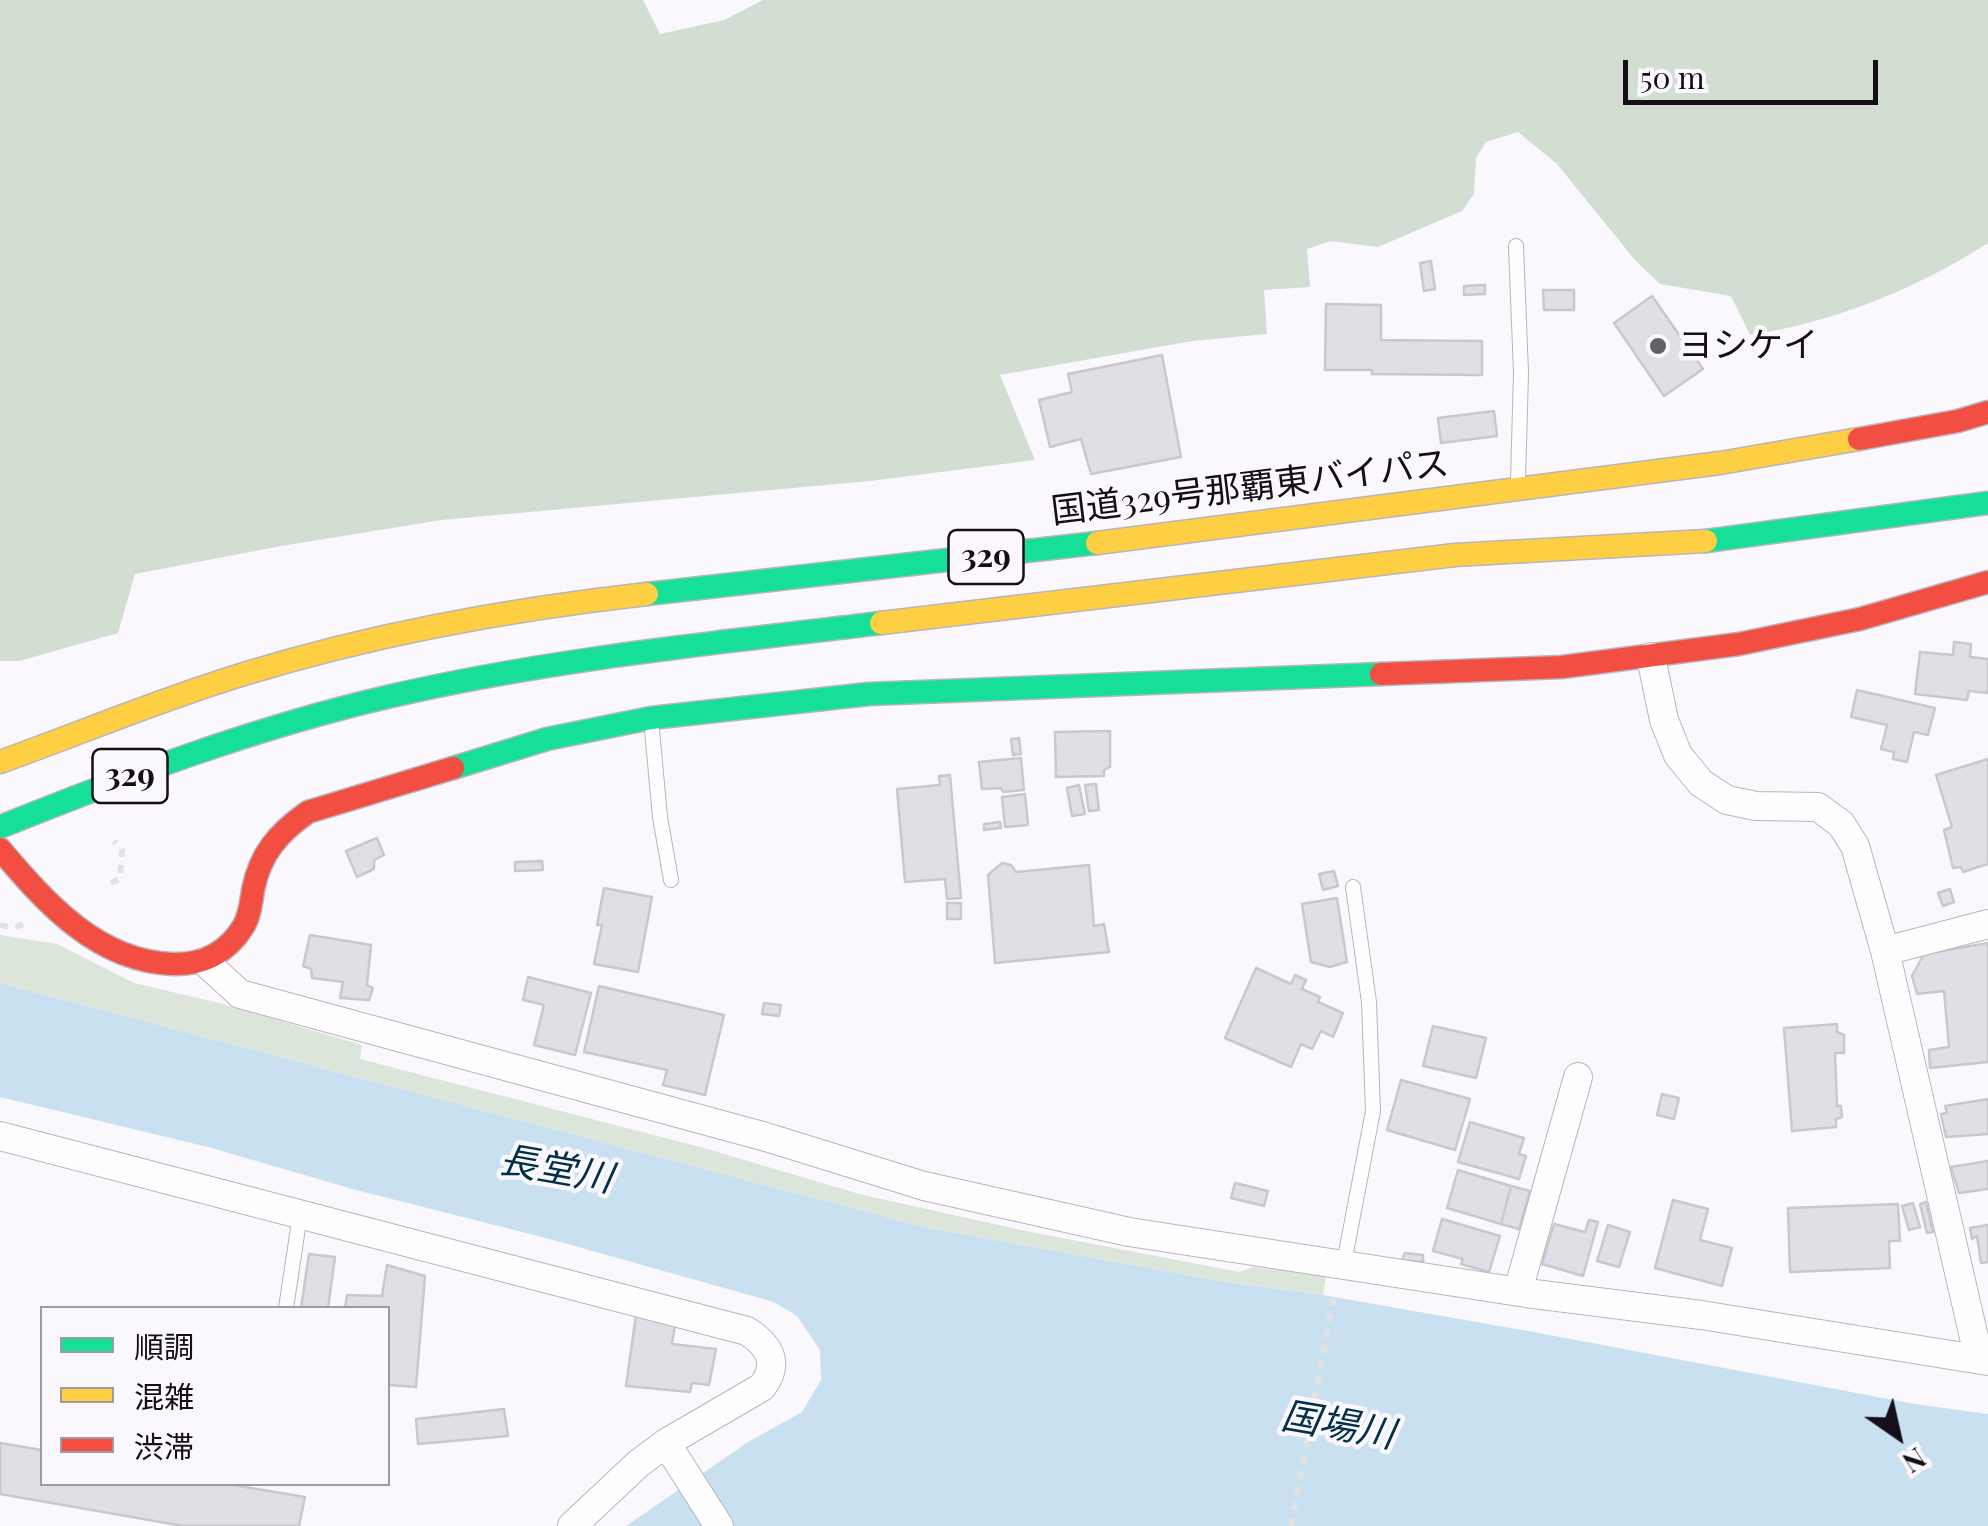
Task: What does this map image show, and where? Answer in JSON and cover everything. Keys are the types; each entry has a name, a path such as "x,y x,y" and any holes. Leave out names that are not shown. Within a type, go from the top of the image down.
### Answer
{"main road":[{"name":"国道329号那覇東バイパス","path":"0,762 242,674 354,644 480,618 636,595 984,558 1720,463 1958,421 1988,412"},
{"name":"329","path":"0,827 107,784 262,730 388,697 513,672 632,653 1276,574 1455,554 1679,545 1988,503"},
{"path":"0,849 70,924 122,956 162,965 206,962 226,950 246,922 258,862 279,832 308,812 548,740 650,718 870,694 1542,668 1651,657 1860,619 1988,582"}],"street":[{"path":"206,962 240,994 766,1137 924,1186 1129,1232 1341,1271 1701,1314 1984,1360 1885,951 1855,846 1841,824 1818,807 1756,806 1727,800 1701,783 1678,756 1664,720 1651,657"},
{"path":"1885,951 1988,924"},
{"path":"1518,1291 1578,1077"},
{"path":"0,1136 747,1331 762,1341 772,1353 770,1376 762,1387 638,1464 572,1526"},
{"path":"668,1446 718,1526"}],"lane":[{"path":"1516,246 1518,489"},
{"path":"650,718 671,880"},
{"path":"1341,1271 1373,1112 1368,1002 1353,886"},
{"path":"286,1306 300,1214"}],"path":[{"path":"111,884 120,879 122,850 114,841"},
{"path":"0,925 12,928 26,924"},
{"path":"1291,1526 1341,1271"}],"shaded area":[{"path":"0,935 57,944 134,983 223,1004 362,1045 360,1059 704,1148 863,1195 1239,1272 1253,1267 1326,1276 1323,1295 1220,1281 924,1227 0,983"}],"green space":[{"path":"0,0 643,0 660,34 724,20 763,0 1988,0 1988,243 1932,275 1874,301 1813,322 1750,335 1731,296 1660,284 1635,260 1557,164 1518,132 1486,142 1476,158 1474,194 1462,211 1378,247 1330,241 1307,249 1310,287 1264,290 1267,334 1192,341 1000,375 1035,460 870,481 442,520 135,574 118,633 19,661 0,661"}],"water":[{"path":"0,983 924,1227 1988,1414 1988,1526 626,1526 748,1442 802,1412 821,1380 820,1350 797,1316 774,1302 546,1238 356,1190 208,1147 0,1097"}],"building":[{"path":"1431,261 1435,289 1424,291 1420,263"},
{"path":"1485,285 1485,294 1464,295 1464,286"},
{"path":"1543,290 1574,290 1574,310 1544,310"},
{"name":"ヨシケイ","path":"1652,296 1703,369 1664,396 1614,323"},
{"path":"1326,304 1381,305 1381,340 1482,341 1482,375 1325,370"},
{"path":"1162,355 1181,457 1091,474 1081,439 1050,447 1039,400 1072,392 1068,374"},
{"path":"1494,411 1497,436 1441,443 1438,418"},
{"path":"1954,642 1971,644 1970,657 1988,659 1988,693 1969,691 1967,700 1915,694 1920,652 1953,655"},
{"path":"1857,690 1935,708 1928,735 1914,732 1907,762 1893,759 1894,752 1881,749 1887,725 1851,717"},
{"path":"1110,731 1110,767 1104,770 1104,776 1056,777 1055,732"},
{"path":"1019,738 1021,754 1013,755 1011,739"},
{"path":"1021,758 1024,790 982,789 979,762"},
{"path":"1988,759 1988,864 1963,872 1961,867 1953,868 1944,830 1952,827 1936,775"},
{"path":"950,775 961,898 947,899 945,879 905,882 897,789 940,785 939,776"},
{"path":"1096,784 1099,810 1089,811 1085,785"},
{"path":"1079,785 1085,814 1072,816 1067,788"},
{"path":"1025,794 1028,825 1005,827 1002,797"},
{"path":"1000,822 1001,828 984,830 984,824"},
{"path":"377,838 384,855 374,860 374,869 357,877 346,851"},
{"path":"542,861 543,870 515,871 515,862"},
{"path":"1002,863 1011,865 1016,872 1089,865 1094,926 1104,924 1109,952 995,963 988,875"},
{"path":"1334,871 1338,886 1323,890 1319,874"},
{"path":"604,888 652,897 638,972 594,964"},
{"path":"1950,889 1954,902 1943,906 1938,893"},
{"path":"1337,898 1347,962 1330,967 1311,962 1302,904"},
{"path":"947,903 961,903 961,919 947,919"},
{"path":"310,935 371,945 367,985 373,988 369,1000 340,998 343,982 312,978 311,969 303,966"},
{"path":"1988,943 1988,1062 1930,1068 1929,1050 1949,1047 1944,991 1917,994 1912,976 1924,954"},
{"path":"1256,968 1291,984 1295,975 1306,980 1302,989 1320,997 1318,1002 1343,1013 1333,1037 1321,1031 1312,1049 1301,1044 1291,1067 1225,1038"},
{"path":"528,977 591,993 575,1055 534,1045 544,1005 523,1000"},
{"path":"599,986 724,1015 705,1095 663,1085 667,1070 584,1052"},
{"path":"764,1003 781,1005 779,1016 762,1014"},
{"path":"1837,1024 1837,1032 1844,1035 1844,1053 1835,1053 1837,1106 1841,1106 1842,1117 1836,1119 1836,1127 1792,1131 1784,1028"},
{"path":"1433,1026 1486,1038 1476,1078 1423,1066"},
{"path":"1401,1080 1470,1099 1455,1150 1387,1130"},
{"path":"1662,1094 1679,1098 1674,1119 1657,1115"},
{"path":"1988,1099 1988,1134 1946,1137 1941,1114 1947,1113 1945,1106"},
{"path":"1470,1122 1524,1138 1519,1154 1526,1156 1519,1179 1458,1162"},
{"path":"1988,1161 1988,1189 1959,1193 1951,1167"},
{"path":"1458,1170 1511,1186 1501,1224 1447,1208"},
{"path":"1235,1183 1268,1191 1264,1206 1231,1198"},
{"path":"1511,1186 1530,1191 1519,1229 1501,1224"},
{"path":"1673,1200 1708,1209 1700,1240 1732,1248 1722,1286 1655,1268"},
{"path":"1926,1202 1933,1232 1927,1233 1920,1204"},
{"path":"1913,1203 1920,1227 1909,1230 1902,1206"},
{"path":"1898,1204 1900,1241 1889,1241 1890,1268 1790,1272 1788,1208"},
{"path":"1442,1219 1500,1236 1489,1272 1461,1264 1463,1259 1433,1251"},
{"path":"1589,1220 1598,1222 1583,1276 1542,1264 1554,1224 1585,1232"},
{"path":"1608,1225 1630,1232 1619,1267 1597,1261"},
{"path":"1988,1225 1988,1262 1981,1263 1977,1236 1972,1239 1970,1228"},
{"path":"1405,1253 1423,1255 1423,1262 1402,1260"},
{"path":"309,1254 335,1257 328,1306 301,1306"},
{"path":"387,1265 425,1276 416,1387 390,1385 390,1306 345,1306 347,1295 382,1296"},
{"path":"636,1315 675,1325 672,1344 716,1349 709,1385 692,1383 690,1392 626,1386"},
{"path":"504,1409 508,1436 418,1444 416,1419"},
{"path":"0,1443 40,1450 40,1486 239,1486 305,1497 299,1526 183,1526 0,1494"}],"traffic: fast":[{"path":"1706,541 1988,503"},
{"path":"647,594 1097,543"},
{"path":"0,827 191,754 387,697 571,662 881,623"},
{"path":"453,768 547,739 651,718 869,694 1381,674"}],"traffic: slow":[{"path":"1097,543 1720,463 1859,439"},
{"path":"881,623 1455,555 1706,541"},
{"path":"0,762 213,684 343,647 494,615 647,594"}],"traffic: jam":[{"path":"1859,439 1988,412"},
{"path":"1381,674 1562,667 1739,644 1860,619 1988,582"},
{"path":"0,849 55,908 97,941 145,960 193,962 213,956 237,936 247,918 256,877 266,855 297,820 308,812 453,768"}],"place":[{"name":"ヨシケイ","path":"1658,346"}],"water label":[{"name":"長堂川","path":"556,1170"},
{"name":"国場川","path":"1338,1426"}]}
